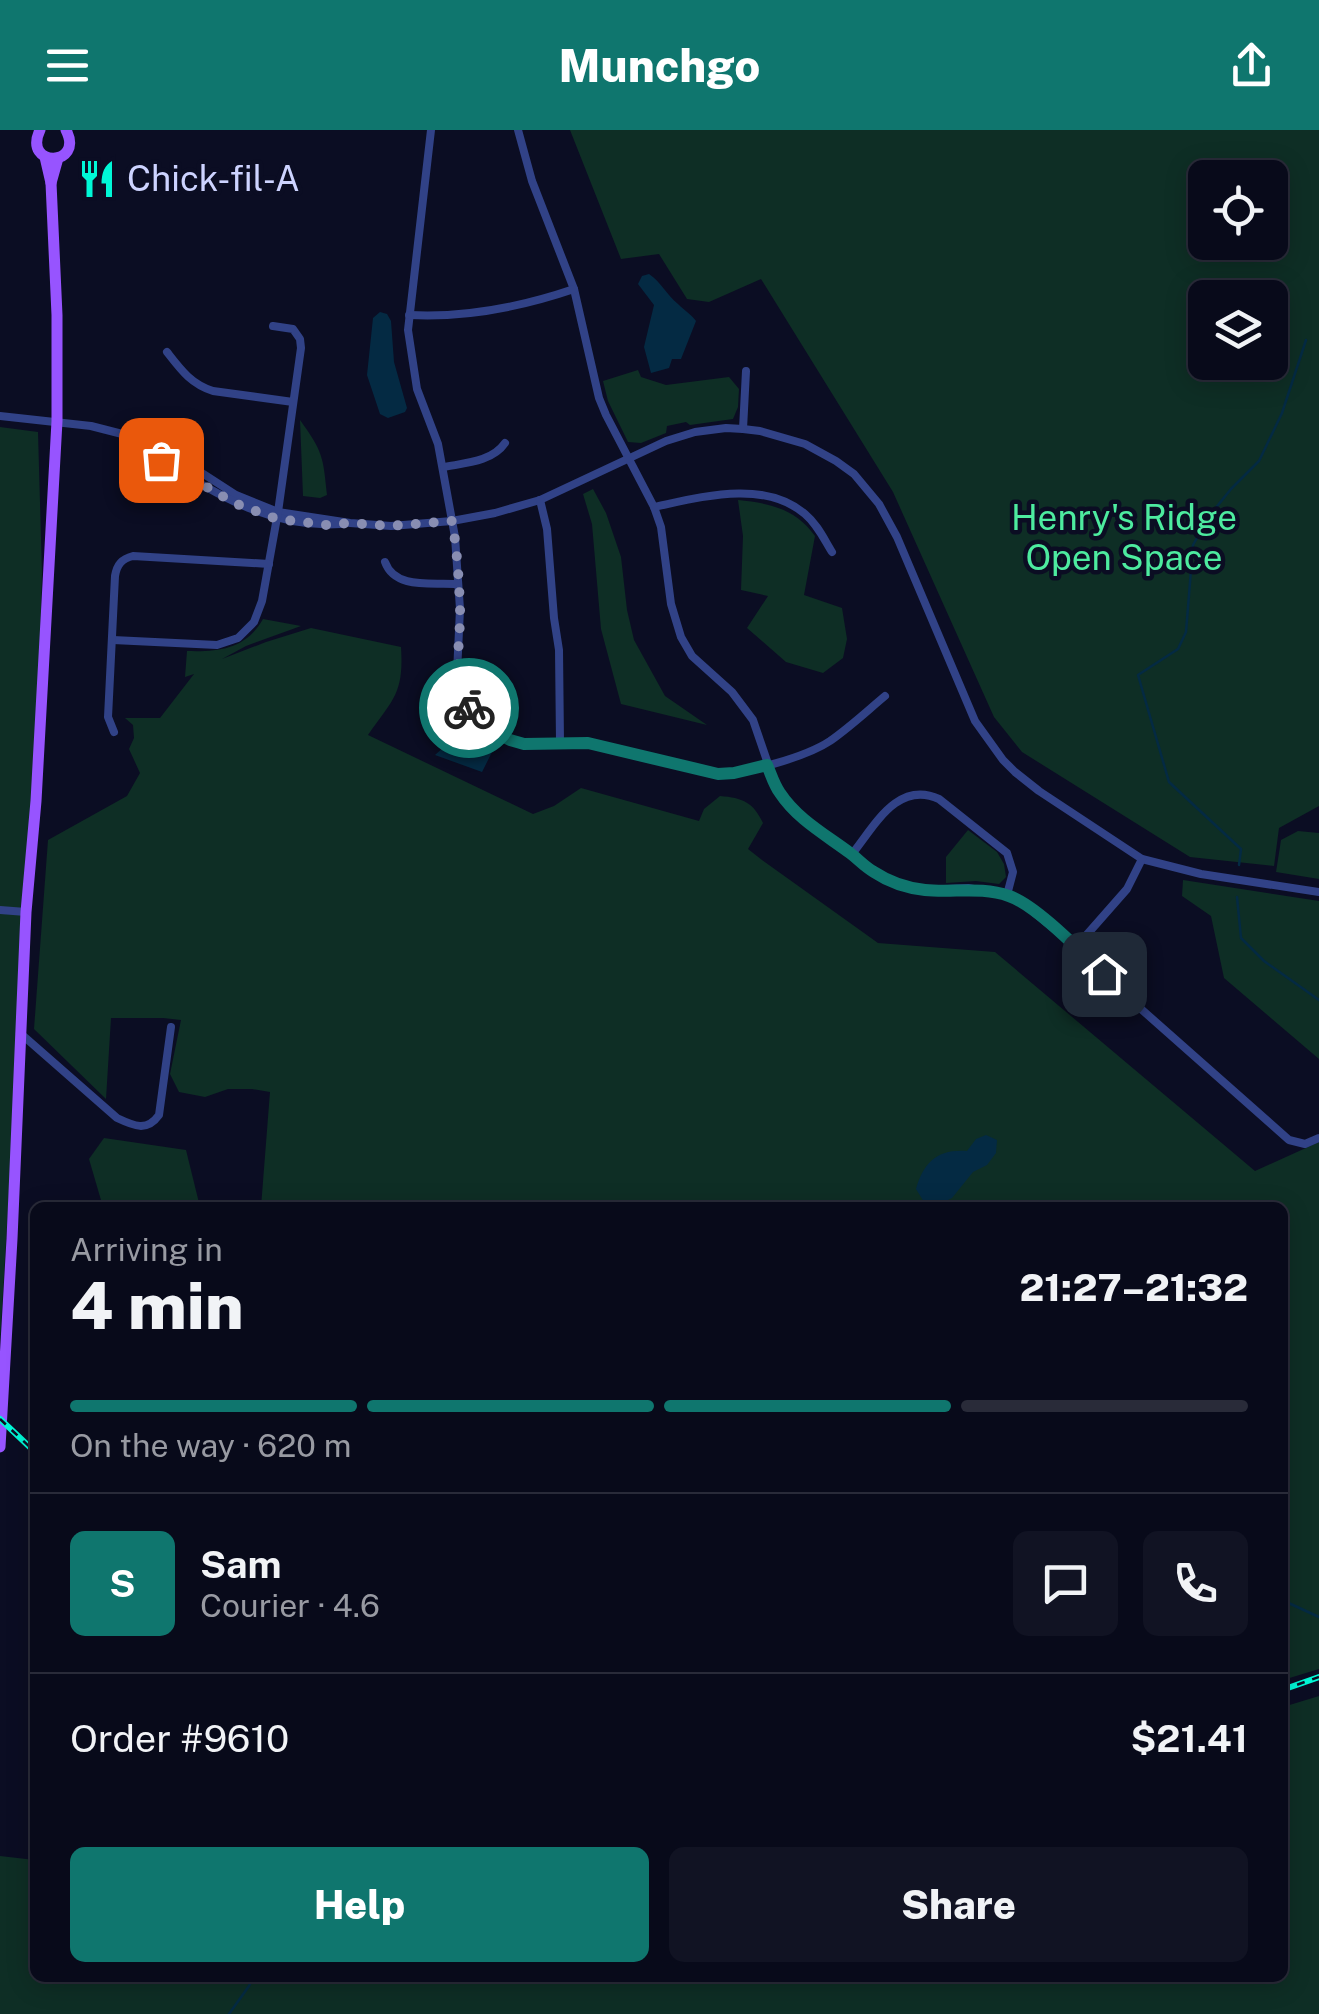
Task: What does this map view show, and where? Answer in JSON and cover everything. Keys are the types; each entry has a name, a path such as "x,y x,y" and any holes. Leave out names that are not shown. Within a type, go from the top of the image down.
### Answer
{"main road":[{"path":"40,130 36,146 51,157"},
{"path":"51,157 66,153 70,146 66,130"},
{"path":"0,1447 26,912 57,421 51,157"}],"street":[{"path":"431,130 408,315 409,348 417,389 444,467 460,609 459,683 468,708 485,727 524,744 588,743 718,774 767,765 829,742 886,696"},
{"path":"518,130 532,181 574,289 600,398 654,507 665,542 671,604 681,637 692,656 744,705 777,790 788,804 803,820 873,872 897,884 927,890 968,888 1007,894 1019,900 1076,946 1132,1002 1289,1140 1305,1144 1319,1138"},
{"path":"408,315 435,316 518,306 574,289"},
{"path":"113,640 224,644 238,638 259,613 278,515 301,348 293,330 273,326"},
{"path":"166,352 186,378 201,387 294,402"},
{"path":"743,429 746,371"},
{"path":"0,416 91,426 134,436 278,515 390,526 496,514 540,500 686,434 743,429 805,444 836,461 879,504 975,722 1002,760 1039,791 1142,860 1201,874 1319,892"},
{"path":"444,467 488,457 505,443"},
{"path":"654,507 751,493 790,505 807,516 832,552"},
{"path":"540,500 547,528 560,650 560,742"},
{"path":"114,732 108,717 118,564 133,556 268,564"},
{"path":"385,562 391,574 403,581 458,584"},
{"path":"852,854 896,800 930,795 1007,853 1013,872 1007,894"},
{"path":"1076,946 1127,889 1142,860"},
{"path":"0,910 26,912"},
{"path":"20,1034 117,1118 146,1127 159,1115 171,1027"}],"green space":[{"name":"Henry's Ridge Open Space","path":"570,130 1319,130 1319,806 1279,828 1274,866 1190,857 1022,752 994,717 893,492 761,279 709,302 687,299 659,254 621,259"},
{"path":"638,370 641,377 666,385 729,377 739,389 733,419 667,426 666,433 641,443 628,442 603,381"},
{"path":"300,420 323,463 327,495 320,498 303,496"},
{"path":"0,427 38,432 42,573 39,684 0,1343"},
{"path":"593,489 621,557 634,640 665,696 707,725 621,704 601,629 592,524 583,494"},
{"path":"738,500 781,509 799,519 815,536 804,595 842,608 847,639 843,658 823,673 786,662 747,628 768,596 741,590 743,536"},
{"path":"263,619 301,626 222,659 311,628 401,647 398,686 368,735 533,814 581,788 699,821 704,809 720,796 741,800 755,810 763,823 748,849 762,860 878,943 995,952 1255,1171 1319,1142 1319,1669 1288,1678 1288,1202 261,1202 270,1092 228,1089 205,1097 179,1092 170,1074 181,1020 111,1018 106,1099 34,1029 48,840 127,796 140,773 129,749 134,738 133,725 125,718 160,718 194,674 185,677 187,651 231,647"},
{"path":"968,830 997,852 1004,864 1006,877 999,884 946,883 946,857"},
{"path":"1298,831 1319,833 1319,879 1276,872 1281,840"},
{"path":"1183,880 1319,901 1319,1059 1224,978 1211,916 1182,896"},
{"path":"104,1138 186,1150 199,1202 102,1202 89,1159"},
{"path":"1319,1696 1319,2014 0,2014 0,1856 30,1859 30,1982 1288,1982 1288,1705"}],"water":[{"path":"649,274 696,321 681,359 672,359 669,368 651,373 644,347 654,305 638,284 642,276"},
{"path":"380,312 391,321 394,362 407,408 388,418 380,414 367,375 373,318"},
{"path":"464,729 493,750 482,772 435,755"},
{"path":"986,1135 997,1140 996,1153 987,1165 973,1172 952,1198 924,1202 916,1189 923,1171 940,1155 967,1151 976,1139"}],"waterway":[{"path":"1239,865 1241,849 1169,782 1138,675 1178,649 1186,632 1193,545 1210,515 1259,461 1282,413 1306,340"},
{"path":"1237,897 1241,938 1264,961 1319,1000"},
{"path":"1288,1603 1319,1617"},
{"path":"229,2014 251,1982"}],"railway":[{"path":"0,1419 30,1447"},
{"path":"1288,1688 1319,1677"}],"way so far":[{"path":"161,460 234,503 277,519 390,526 452,521 460,609 457,673 469,708"}],"place":[{"name":"Chick-fil-A","path":"97,179"}],"route":[{"path":"469,708 485,727 524,744 588,743 718,774 767,765 777,790 803,820 873,872 913,888 968,888 1007,894 1051,925 1104,974"}]}
